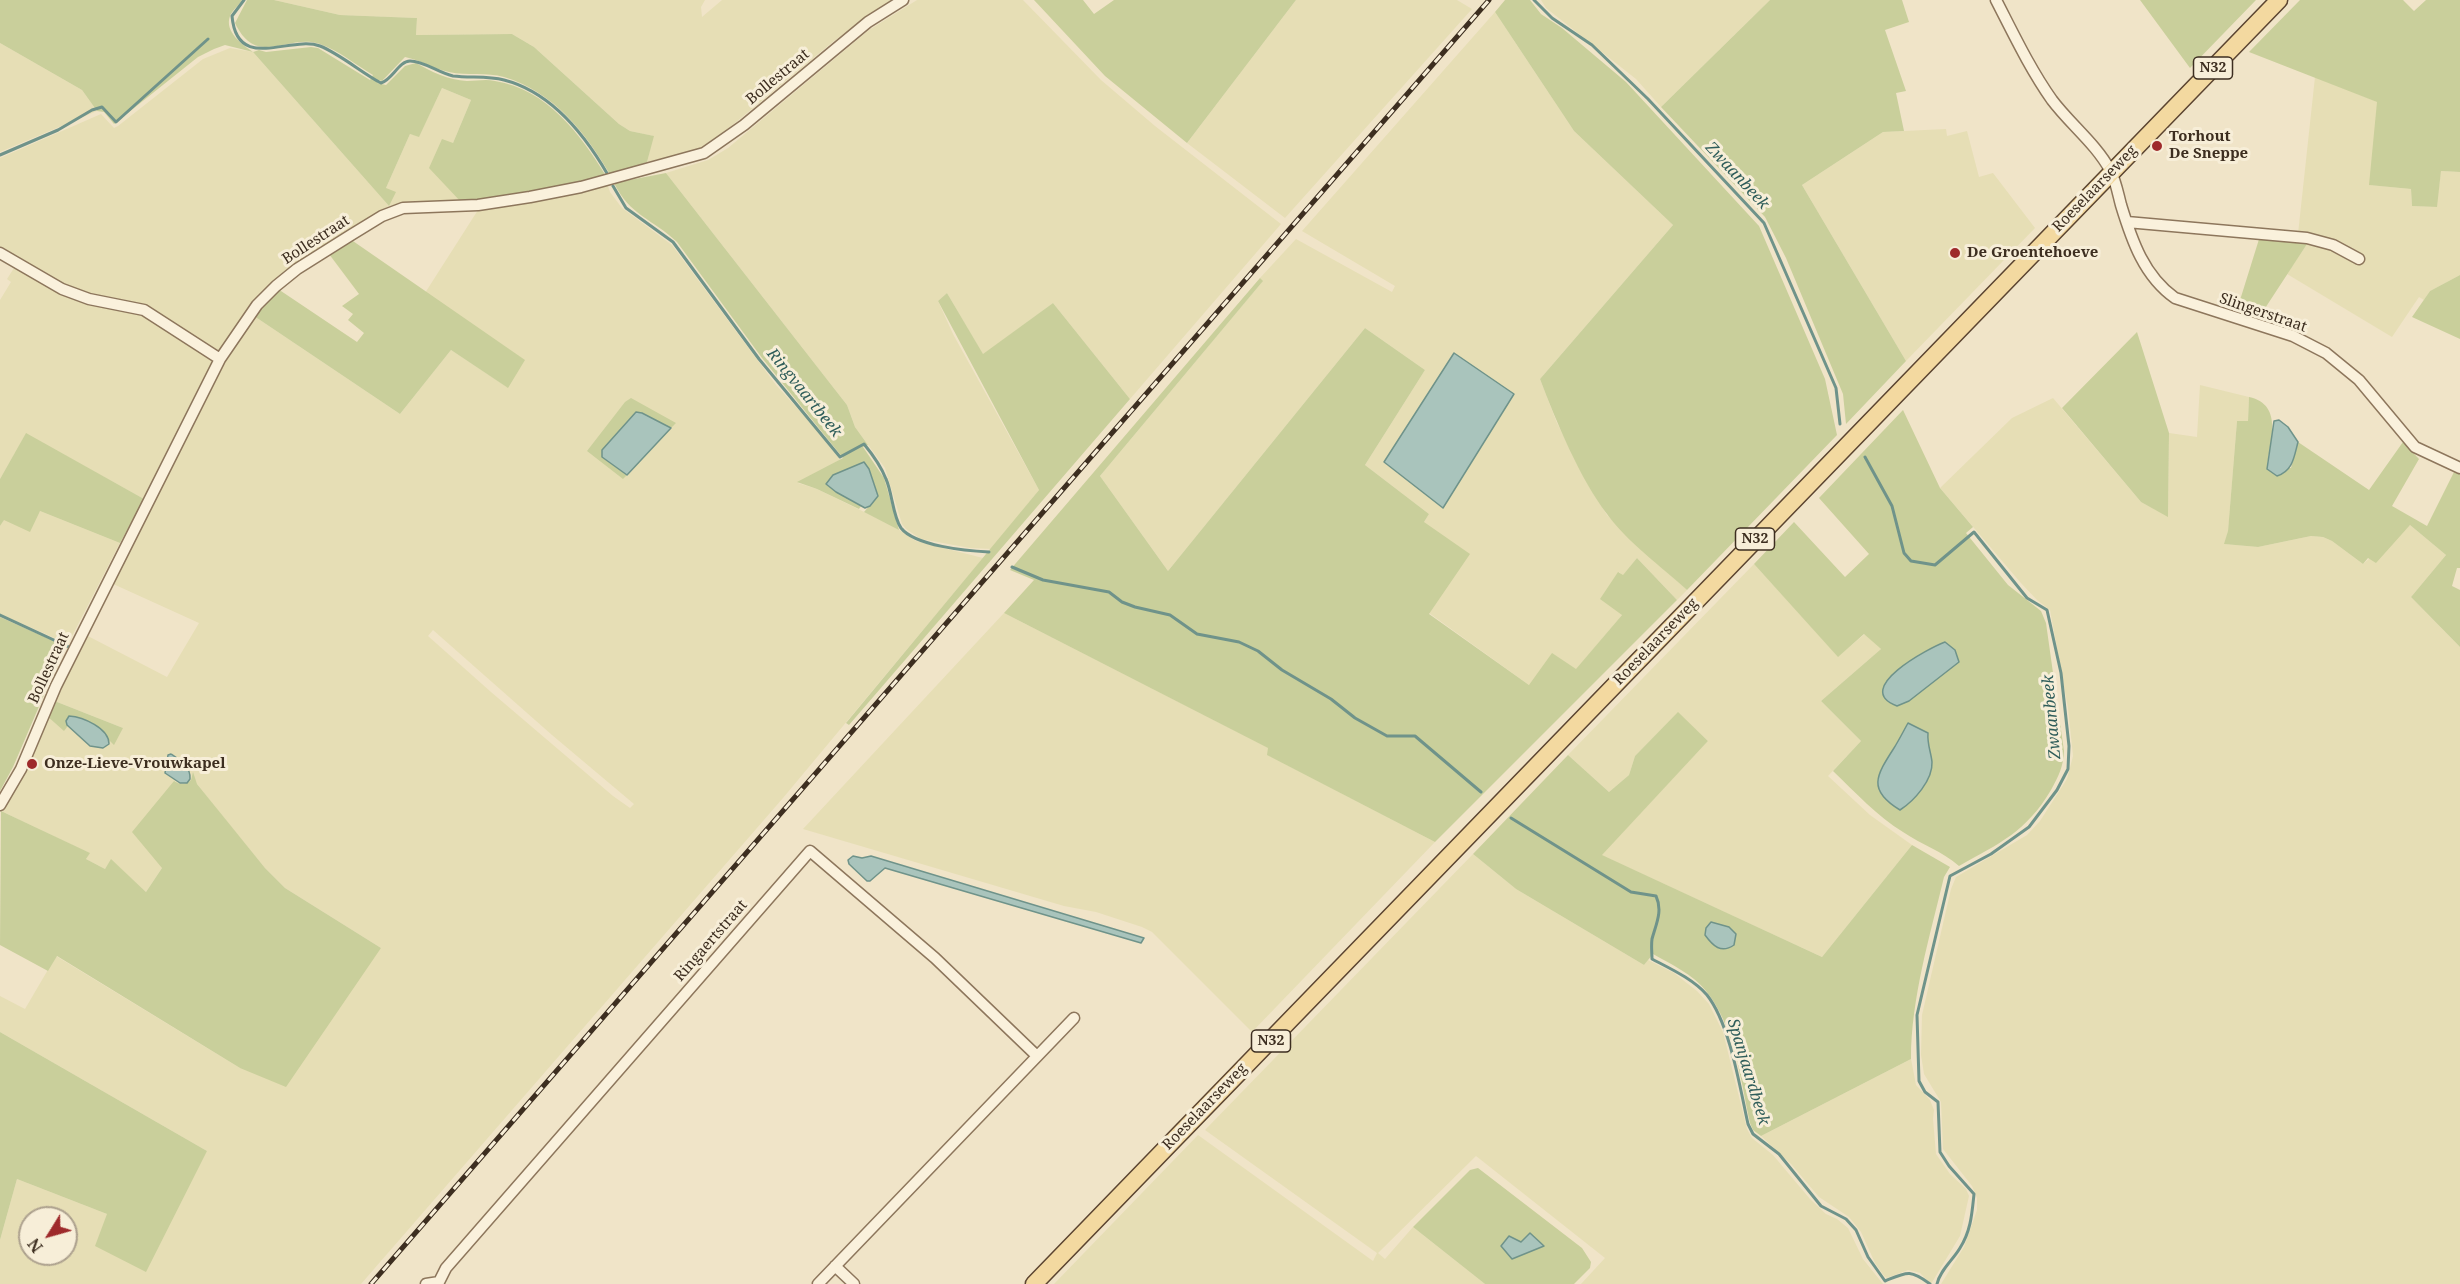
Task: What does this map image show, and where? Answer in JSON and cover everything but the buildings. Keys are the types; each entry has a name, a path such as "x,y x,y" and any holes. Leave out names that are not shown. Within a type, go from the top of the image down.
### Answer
{"main road":[{"name":"Roeselaarseweg","path":"1034,1284 2279,0"}],"street":[{"name":"Bollestraat","path":"0,805 21,768 56,686 220,359 257,305 276,285 297,269 382,216 403,208 478,205 571,189 704,153 744,125 868,22 903,0"},
{"name":"Slingerstraat","path":"1996,0 2052,100 2103,158 2112,173 2127,222 2151,276 2175,298 2293,336 2326,353 2359,380 2415,447 2460,468"},
{"path":"2127,222 2307,238 2333,245 2359,259"},
{"path":"0,253 62,289 89,299 144,310 220,359"},
{"name":"Ringaertstraat","path":"440,1283 446,1268 810,851 935,958 1037,1056"},
{"path":"818,1284 1074,1018"},
{"path":"835,1266 854,1284"},
{"path":"426,1284 440,1283"}],"shaded area":[{"path":"274,0 705,0 701,7 702,17 722,0 892,0 834,41 712,142 695,151 647,162 653,136 630,131 619,124 534,47 512,34 416,35 417,18 340,15"},
{"path":"917,0 1023,0 1101,80 1155,126 1281,224 1130,399 1053,303 983,355 947,293 938,301 953,334 1039,490 992,549 970,548 921,539 906,529 902,524 885,468 855,427 847,405 666,173 708,160 728,148 869,30"},
{"path":"1296,0 1457,0 1472,9 1285,218 1187,143"},
{"path":"1541,0 1770,0 1661,107 1636,79 1546,8"},
{"path":"1495,12 1574,131 1673,225 1540,379 1557,423 1591,490 1607,515 1687,590 1677,600 1637,558 1623,576 1619,572 1622,615 1576,670 1529,685 1429,613 1424,522 1429,514 1365,465 1425,370 1365,328 1168,571 1100,476 1262,282 1260,278 1296,239 1392,292 1395,286 1302,231"},
{"path":"0,43 82,90 97,111 0,152"},
{"path":"230,48 253,52 389,206 292,267 219,353 152,312 93,297 63,286 0,250 0,158 101,114 114,128 203,59"},
{"path":"2315,77 2378,102 2370,185 2411,189 2412,206 2436,207 2441,171 2460,172 2460,275 2430,291 2424,300 2419,297 2392,337 2287,274 2309,241 2322,244 2358,263 2360,257 2321,238 2298,234"},
{"path":"442,88 471,100 453,143 461,202 404,203 389,206 386,188 410,134 419,136"},
{"path":"1946,129 1947,136 1967,131 1979,177 1993,173 2035,228 1906,361 1802,185 1883,132"},
{"path":"608,186 622,208 672,245 776,385 829,443 840,460 798,483 817,489 895,527 916,541 983,558 783,798 361,1284 0,1284 0,1240 17,1179 107,1214 207,1151 0,1032 0,996 25,1009 56,956 240,1068 381,948 285,888 265,868 227,822 197,784 192,774 191,780 186,784 179,784 175,781 162,868 146,892 111,860 105,869 86,859 89,853 1,811 8,801 46,715 70,723 123,728 52,700 84,634 167,677 199,623 111,583 224,361 254,316 400,414 451,350 507,387 524,360 425,293 478,210","holes":["433,630 634,804 630,808 613,796 491,692 428,636"]},
{"path":"14,268 72,298 134,310 162,324 211,358 213,365 144,499 26,434 0,479 0,300 11,282 7,279"},
{"path":"2200,385 2249,397 2248,421 2237,421 2228,532 2225,544 2258,547 2311,536 2323,537 2363,564 2410,525 2446,555 2411,597 2460,647 2460,1284 1941,1284 1964,1247 1977,1210 1977,1198 1972,1186 1943,1149 1941,1102 1924,1074 1921,1055 1922,1015 1951,889 1956,877 2027,835 2040,821 2067,779 2073,756 2068,708 2050,610 2020,582 1940,488 2012,418 2053,398 2141,502 2168,516 2169,433 2197,437"},
{"path":"40,511 120,543 68,644 0,614 0,526 4,519"},
{"path":"1754,564 1838,656 1865,634 1881,649 1821,701 1861,741 1828,776 1870,815 1912,845 1822,957 1601,855 1708,741 1678,713 1635,756 1629,775 1609,792 1568,755"},
{"path":"1004,613 1269,748 1268,755 1435,842 1252,1032 1152,932 1142,927 803,829"},
{"path":"1473,854 1516,889 1644,965 1648,960 1674,973 1697,991 1709,1004 1723,1032 1747,1129 1752,1138 1773,1155 1810,1199 1826,1214 1848,1228 1863,1259 1883,1284 1581,1284 1605,1258 1476,1156 1378,1253 1385,1259 1413,1227 1485,1284 1054,1284 1198,1135 1373,1261 1377,1253 1205,1130"},
{"path":"1911,1059 1916,1085 1930,1100 1934,1110 1936,1154 1950,1174 1966,1189 1969,1196 1960,1236 1931,1284 1920,1273 1908,1270 1887,1278 1884,1276 1875,1263 1861,1232 1849,1217 1819,1197 1791,1164 1761,1136"}],"green space":[{"path":"0,0 242,0 230,16 230,27 232,33 253,52 225,45 198,57 114,124 104,112 97,111 82,90 0,43"},
{"path":"247,0 274,0 340,15 417,18 416,35 512,34 534,47 619,124 630,131 654,136 647,162 611,176 591,144 567,116 538,93 504,77 449,72 405,57 382,81 379,80 377,83 386,85 405,66 416,63 453,79 492,80 514,86 531,93 561,116 574,130 606,176 539,192 461,202 429,168 442,139 453,143 471,100 442,88 419,137 410,134 386,188 396,192 389,206 253,52 318,48 370,80 373,75 320,44 308,42 263,47 253,44 244,37 235,23"},
{"path":"1034,0 1083,0 1094,14 1114,0 1296,0 1187,143 1105,76"},
{"path":"1505,0 1530,0 1541,14 1562,28 1626,82 1759,226 1825,379 1837,435 1687,590 1624,534 1597,500 1569,449 1540,379 1673,225 1574,131 1495,12"},
{"path":"1770,0 1902,0 1909,22 1885,30 1906,91 1896,93 1904,131 1883,132 1802,185 1906,361 1846,424 1843,394 1786,258 1765,217 1661,107"},
{"path":"2140,0 2256,0 2190,68"},
{"path":"2300,0 2403,0 2414,11 2426,0 2460,0 2460,172 2441,171 2437,207 2412,206 2411,189 2369,185 2377,102 2249,52"},
{"path":"666,173 847,405 855,427 868,445 863,447 884,478 899,530 864,512 878,496 869,469 864,462 828,486 861,506 859,509 797,482 843,458 762,358 677,242 627,203 614,183"},
{"path":"2260,236 2309,241 2258,319 2236,313"},
{"path":"350,239 525,360 508,388 451,350 400,414 254,316 278,289 357,342 364,333 348,320 353,314 342,306 359,294 329,254"},
{"path":"2460,275 2460,339 2412,317 2430,291"},
{"path":"1260,278 1263,281 1100,476 1168,571 1365,328 1425,370 1365,465 1429,514 1424,522 1470,554 1429,614 1529,685 1552,653 1576,669 1622,615 1600,599 1618,572 1623,575 1637,558 1677,600 1435,842 1267,755 1268,748 1004,613 1034,580 1010,570"},
{"path":"947,293 983,354 1053,303 1130,399 849,725 846,723 1039,490 938,301"},
{"path":"2137,332 2169,433 2168,517 2141,502 2062,408"},
{"path":"2249,397 2260,401 2271,416 2272,437 2267,469 2291,468 2298,442 2369,490 2403,442 2419,459 2392,506 2427,526 2454,472 2460,474 2460,568 2457,568 2452,586 2460,590 2460,647 2411,597 2446,555 2410,525 2376,563 2368,558 2363,564 2323,537 2311,536 2258,547 2224,544 2228,531 2237,421 2248,421"},
{"path":"631,398 676,423 671,428 642,413 602,457 627,475 623,479 587,451 625,402"},
{"path":"1903,410 1940,488 1973,527 1966,533 2008,585 2041,611 2046,623 2064,751 2062,767 2056,780 2032,816 2011,835 1959,866 1946,856 1893,826 1833,771 1861,741 1821,701 1881,649 1864,634 1838,657 1754,564 1794,522 1845,577 1869,554 1819,498"},
{"path":"26,433 144,499 120,543 40,511 30,532 4,520 0,526 0,479"},
{"path":"0,617 65,646 13,767 0,791"},
{"path":"52,700 123,728 114,745 102,733 70,723 64,731 46,715"},
{"path":"1678,712 1708,741 1602,855 1822,957 1912,845 1950,867 1944,877 1922,967 1914,1013 1911,1059 1761,1136 1753,1130 1750,1123 1740,1072 1723,1020 1716,1005 1695,979 1653,954 1644,965 1516,889 1473,854 1568,755 1609,792 1629,775 1635,756"},
{"path":"193,772 197,784 265,868 285,888 381,948 286,1087 240,1068 57,956 48,971 0,945 1,811 90,853 86,859 105,869 111,859 146,892 162,868 132,832 174,781 181,784 187,783 191,780"},
{"path":"0,1032 207,1151 146,1272 95,1246 107,1214 17,1179 0,1240"},
{"path":"1478,1168 1582,1248 1591,1262 1590,1268 1574,1284 1485,1284 1413,1227 1470,1170"}],"water":[{"path":"1454,353 1514,394 1443,508 1384,462"},
{"path":"636,412 671,428 627,475 602,457 602,450"},
{"path":"2279,420 2288,427 2298,442 2290,467 2277,476 2267,469 2274,421"},
{"path":"864,462 869,469 878,496 870,506 865,508 826,484 833,475"},
{"path":"1945,642 1955,650 1959,662 1909,701 1897,706 1885,699 1883,690 1888,680 1898,670 1924,652"},
{"path":"69,716 88,721 100,728 108,738 109,744 103,748 90,746 67,725 66,721"},
{"path":"1908,723 1928,733 1932,762 1929,776 1922,789 1900,810 1883,796 1878,782 1883,767"},
{"path":"171,754 187,767 190,779 187,783 180,783 165,773 168,755"},
{"path":"853,856 862,858 871,856 1144,938 1141,943 885,868 867,881 849,864 848,860"},
{"path":"1711,922 1729,927 1736,934 1734,945 1721,949 1711,942 1705,935 1706,928"},
{"path":"1530,1233 1544,1246 1512,1259 1501,1246 1509,1236 1521,1242"}],"waterway":[{"name":"Ringvaartbeek","path":"244,0 232,16 236,33 244,43 254,48 308,44 320,46 381,83 402,64 410,61 453,76 498,79 521,86 537,94 565,117 589,145 608,175"},
{"name":"Zwaanbeek","path":"1534,0 1552,18 1592,45 1648,99 1764,223 1836,388 1840,424"},
{"path":"0,155 58,130 92,110 102,107 116,122 208,39"},
{"name":"Ringvaartbeek","path":"613,186 626,208 673,242 759,359 840,457 864,444 884,474 901,528 908,534 929,543 955,549 989,552"},
{"name":"Zwaanbeek","path":"1865,457 1892,506 1904,553 1911,561 1935,565 1974,532 2027,598 2047,610 2061,673 2069,746 2068,769 2057,790 2029,827 1991,854 1950,876 1917,1015 1919,1081 1925,1092 1938,1102 1940,1152 1949,1166 1974,1194 1967,1235 1941,1274 1937,1284"},
{"path":"1012,567 1043,580 1109,592 1122,602 1135,607 1170,615 1197,634 1239,642 1258,651 1282,670 1387,736 1415,736 1481,792"},
{"path":"0,615 69,647"},
{"name":"Spanjaardbeek","path":"1511,818 1631,892 1656,896 1659,912 1652,939 1652,959 1695,984 1707,995 1715,1007 1728,1039 1748,1124 1753,1134 1779,1154 1821,1206 1846,1219 1856,1230 1868,1257 1885,1281 1913,1274 1930,1284"}],"railway":[{"path":"371,1284 1489,0"}],"place":[{"name":"Torhout De Sneppe","path":"2157,146"},
{"name":"De Groentehoeve","path":"1955,253"},
{"name":"Onze-Lieve-Vrouwkapel","path":"32,764"}]}
